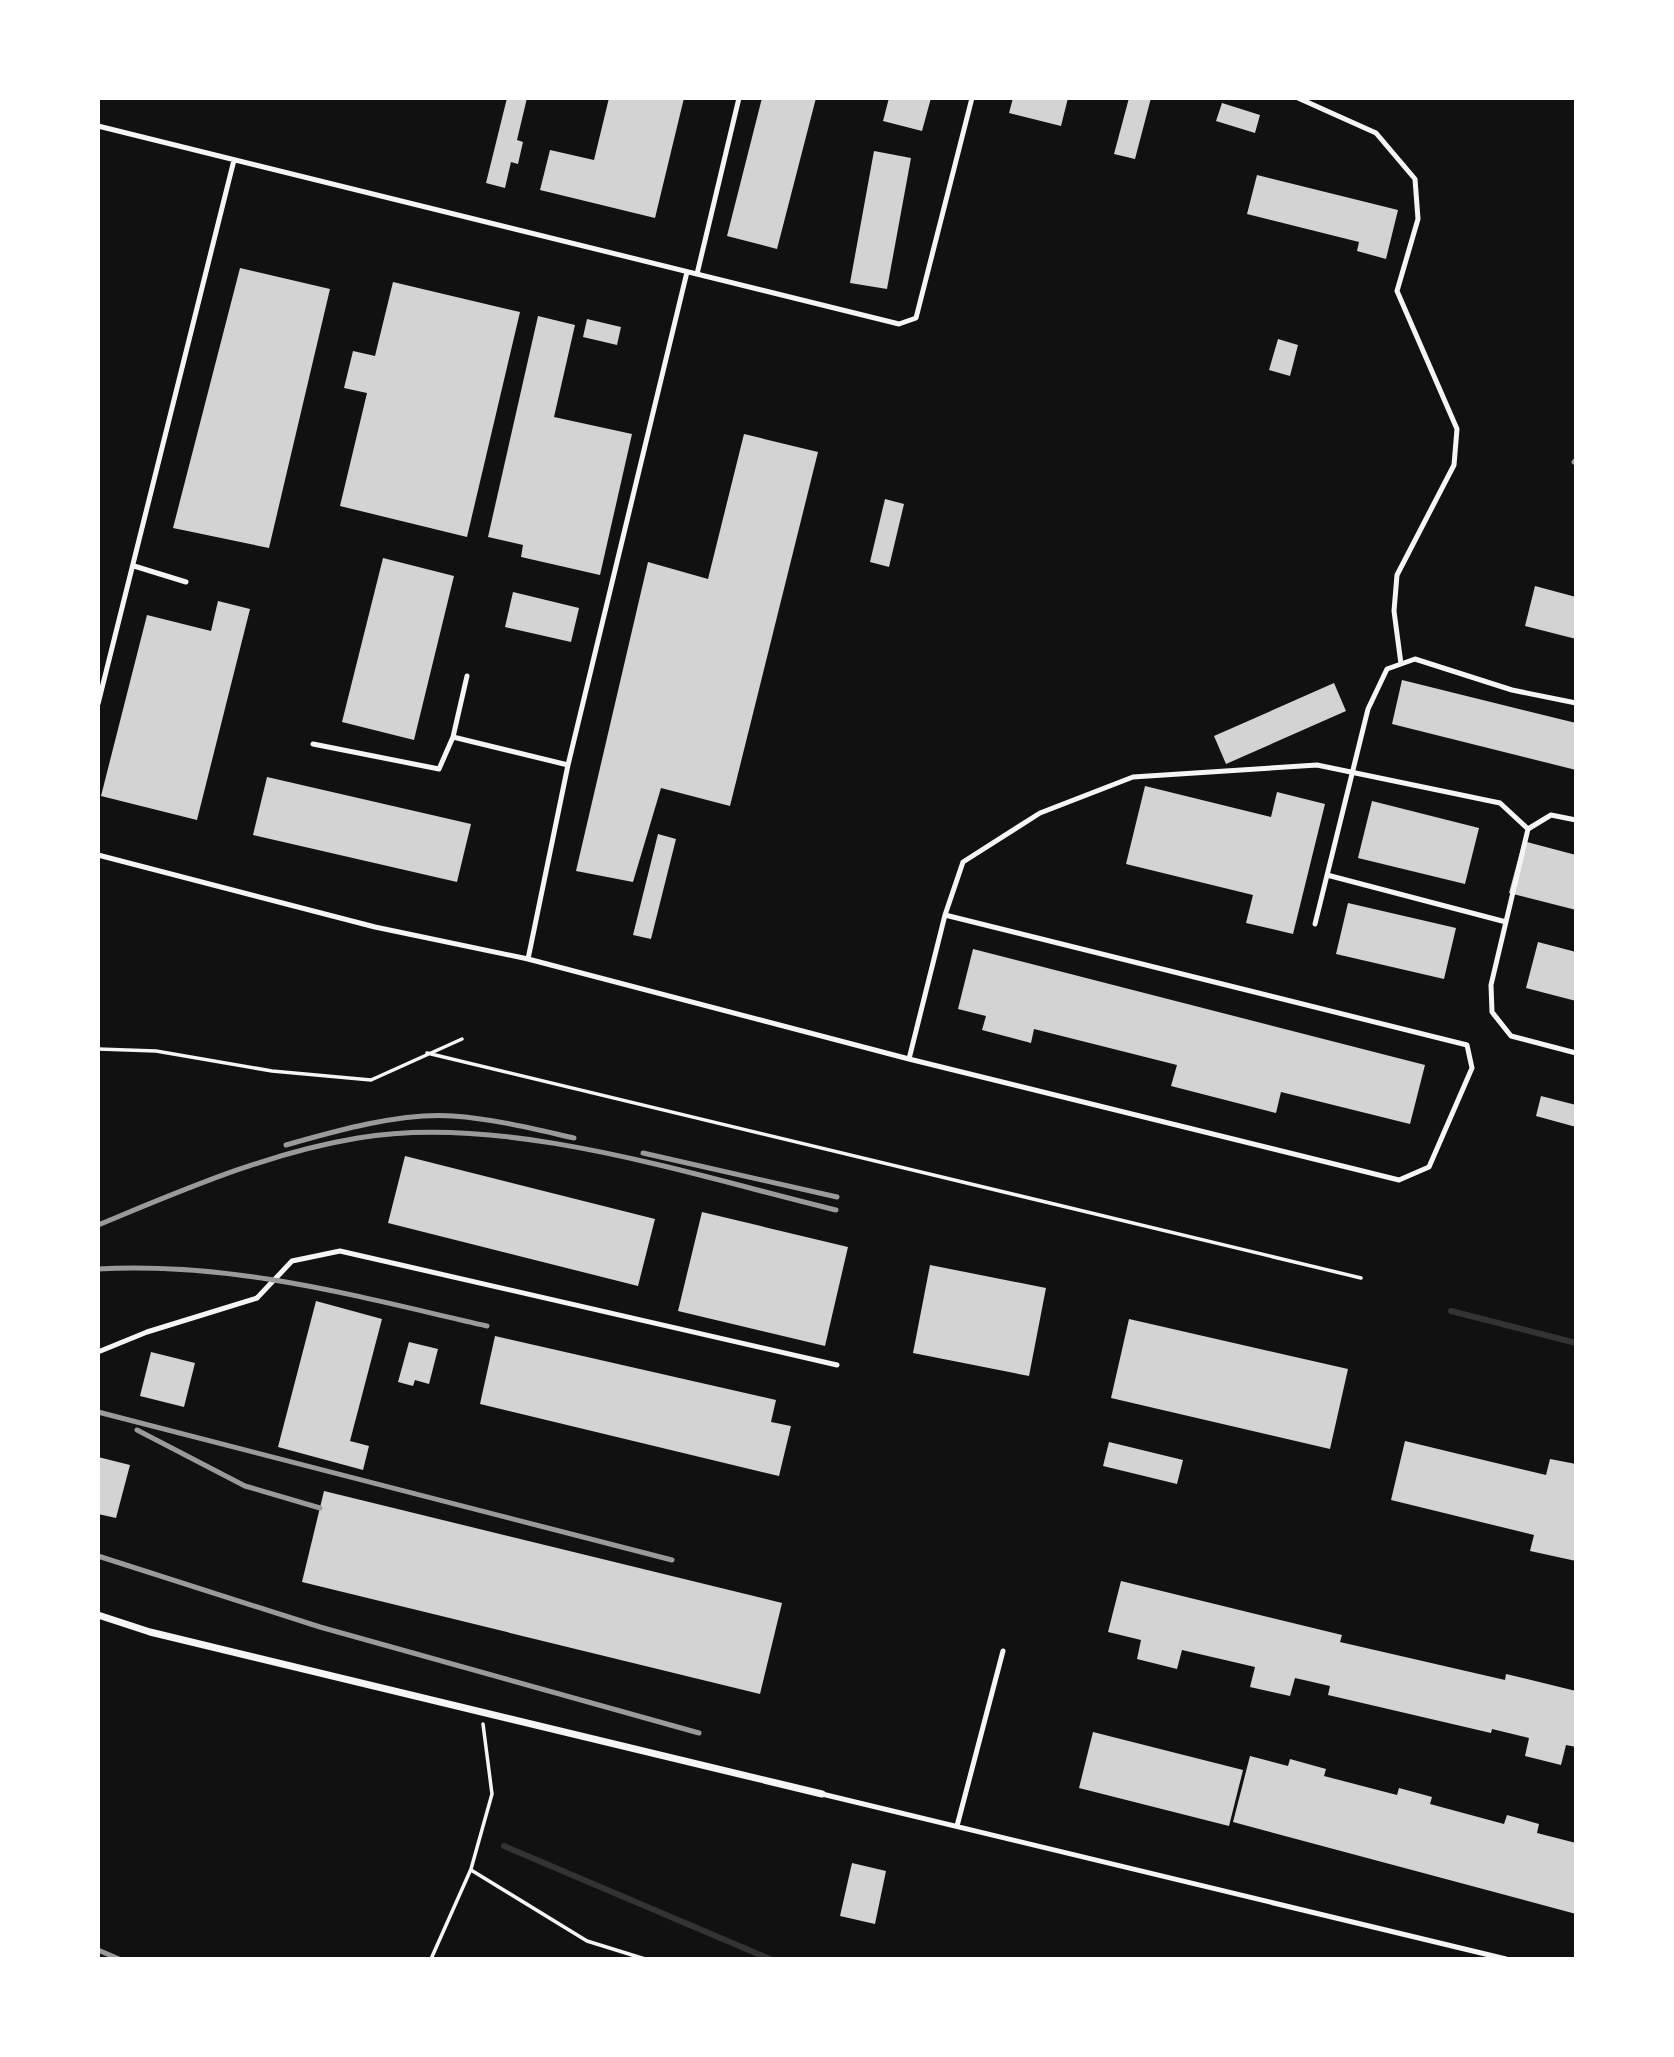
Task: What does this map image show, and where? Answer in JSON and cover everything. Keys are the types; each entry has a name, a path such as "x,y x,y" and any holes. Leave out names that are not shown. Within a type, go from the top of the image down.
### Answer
{"street":[{"path":"98,1615 150,1632 822,1794"}],"lane":[{"path":"697,274 739,98"},
{"path":"98,126 899,324 915,318 972,98"},
{"path":"1298,98 1376,133 1415,178 1418,219 1397,290 1457,429 1454,465 1397,575 1394,611 1401,664"},
{"path":"98,704 234,160"},
{"path":"528,959 568,765 687,272"},
{"path":"134,566 186,582"},
{"path":"1315,924 1367,709 1387,669 1415,659 1512,690 1576,703"},
{"path":"313,744 439,769 453,737 467,676"},
{"path":"453,737 568,765"},
{"path":"909,1059 945,915 963,862 1040,813 1133,777 1317,765 1500,803 1528,829"},
{"path":"1576,820 1551,815 1528,829 1491,985 1492,1012 1511,1036 1576,1053"},
{"path":"98,855 375,927 528,959 909,1059 1399,1180 1429,1167 1472,1068 1467,1045 945,915"},
{"path":"1326,874 1506,922"},
{"path":"98,1352 147,1332 257,1298 292,1261 341,1251 837,1365"},
{"path":"957,1826 1003,1651"},
{"path":"822,1794 1506,1959"}],"path":[{"path":"98,1049 156,1051 272,1071 371,1080 462,1039"},
{"path":"427,1053 1361,1278"},
{"path":"431,1959 471,1870 492,1794 482,1713"},
{"path":"471,1870 587,1941 645,1959"}],"building":[{"path":"507,98 527,98 517,140 523,142 518,164 511,162 505,188 486,183"},
{"path":"609,98 684,98 655,218 540,190 550,150 594,160"},
{"path":"762,98 816,98 777,249 727,236"},
{"path":"889,98 931,98 922,131 883,121"},
{"path":"1013,98 1068,98 1061,126 1009,113"},
{"path":"1129,98 1151,98 1135,159 1114,154"},
{"path":"1222,103 1260,115 1255,133 1216,121"},
{"path":"874,151 911,158 887,289 850,283"},
{"path":"1257,175 1398,210 1386,259 1357,251 1359,242 1247,214"},
{"path":"240,268 330,289 269,548 173,528"},
{"path":"393,282 520,312 467,537 340,506 367,393 344,388 353,351 375,356"},
{"path":"538,316 575,325 554,417 632,434 600,575 521,557 523,545 488,537"},
{"path":"587,319 621,327 617,345 583,337"},
{"path":"1278,339 1298,345 1290,376 1269,370"},
{"path":"744,434 818,452 730,806 661,788 633,882 576,871 648,562 708,579"},
{"path":"885,499 904,504 889,567 870,562"},
{"path":"383,558 454,576 414,740 342,722"},
{"path":"1535,586 1576,597 1576,639 1525,626"},
{"path":"513,592 579,608 571,642 505,627"},
{"path":"218,601 250,609 197,820 101,796 147,615 211,631"},
{"path":"1402,680 1576,723 1576,770 1392,724"},
{"path":"1334,683 1346,711 1226,764 1214,736"},
{"path":"267,777 471,824 457,882 253,835"},
{"path":"1145,786 1271,817 1277,792 1325,804 1293,934 1246,923 1253,895 1126,864"},
{"path":"1372,801 1479,828 1465,884 1358,858"},
{"path":"658,834 676,839 651,939 633,935"},
{"path":"1523,841 1576,855 1576,910 1509,893"},
{"path":"1348,903 1456,928 1444,979 1336,954"},
{"path":"1538,942 1576,952 1576,1001 1526,988"},
{"path":"973,949 1425,1065 1410,1124 1281,1092 1276,1113 1171,1086 1177,1065 1034,1029 1031,1043 982,1030 986,1016 958,1009"},
{"path":"1541,1096 1576,1105 1576,1127 1536,1116"},
{"path":"405,1156 655,1219 638,1286 388,1223"},
{"path":"702,1212 848,1247 825,1346 678,1311"},
{"path":"930,1265 1046,1288 1029,1376 913,1353"},
{"path":"316,1301 382,1319 350,1441 369,1446 363,1470 278,1447"},
{"path":"1129,1319 1348,1369 1330,1449 1111,1398"},
{"path":"495,1336 776,1400 771,1422 791,1426 779,1476 480,1404"},
{"path":"409,1342 438,1349 429,1384 415,1380 413,1386 398,1382"},
{"path":"151,1352 195,1363 184,1407 140,1396"},
{"path":"1405,1441 1546,1475 1550,1459 1576,1464 1576,1561 1530,1551 1534,1535 1391,1500"},
{"path":"1109,1442 1183,1460 1177,1484 1103,1466"},
{"path":"98,1457 130,1465 116,1518 98,1514"},
{"path":"324,1491 782,1603 760,1694 302,1582"},
{"path":"1121,1581 1342,1635 1340,1642 1505,1680 1506,1674 1576,1691 1576,1747 1566,1745 1561,1765 1525,1756 1529,1738 1492,1729 1491,1733 1328,1695 1330,1686 1295,1678 1290,1696 1250,1687 1255,1667 1182,1650 1177,1669 1137,1659 1141,1640 1108,1632"},
{"path":"1093,1732 1243,1770 1229,1826 1079,1788"},
{"path":"1250,1756 1288,1766 1290,1759 1326,1769 1324,1776 1397,1795 1399,1788 1432,1797 1430,1804 1504,1824 1507,1815 1539,1824 1537,1833 1576,1843 1576,1914 1233,1822"},
{"path":"852,1863 886,1871 875,1924 840,1916"}],"waterway":[{"path":"1451,1311 1576,1343"},
{"path":"504,1846 770,1959"}],"railway":[{"path":"286,1145 369,1124 433,1116 484,1119 574,1138"},
{"path":"98,1225 226,1174 291,1153 358,1138 415,1132 475,1134 598,1152 836,1210"},
{"path":"643,1153 837,1197"},
{"path":"98,1269 149,1268 247,1276 342,1293 487,1326"},
{"path":"98,1412 672,1560"},
{"path":"137,1430 245,1486 320,1508"},
{"path":"98,1556 320,1627 699,1733"},
{"path":"98,1950 119,1959"}]}
